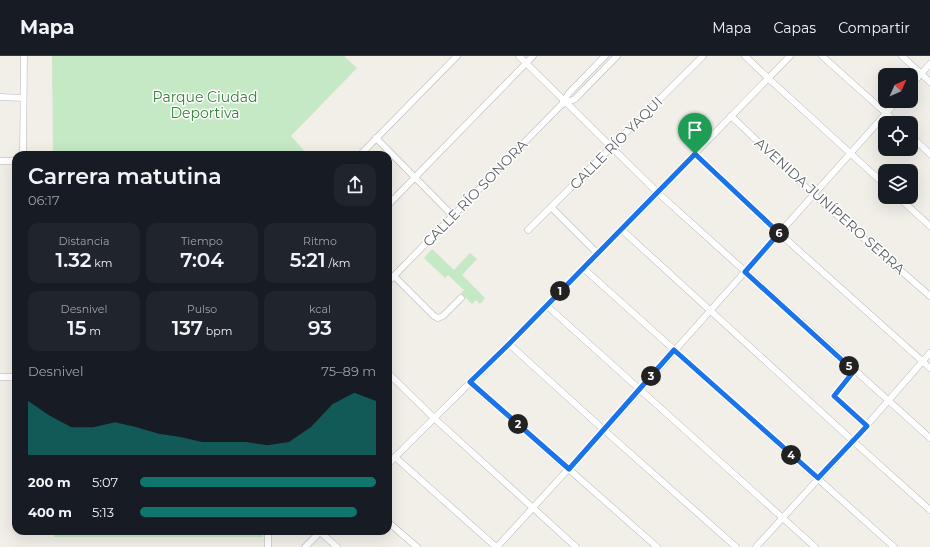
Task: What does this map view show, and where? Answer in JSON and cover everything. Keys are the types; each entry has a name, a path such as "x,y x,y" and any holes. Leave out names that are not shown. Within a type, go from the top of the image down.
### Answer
{"street":[{"path":"23,151 24,56"},
{"path":"364,151 457,56"},
{"path":"519,56 657,192 930,438"},
{"path":"392,201 533,56"},
{"name":"CALLE RÍO SONORA","path":"394,276 564,102 569,93 604,56"},
{"name":"CALLE RÍO SONORA","path":"564,102 575,99 617,56"},
{"name":"CALLE RÍO YAQUI","path":"528,230 703,56"},
{"path":"745,56 878,179"},
{"path":"392,460 509,344 790,56"},
{"path":"822,56 889,116"},
{"path":"902,56 930,82"},
{"path":"918,77 930,64"},
{"path":"0,97 23,98"},
{"path":"395,457 497,547 604,430 890,108"},
{"name":"AVENIDA JUNÍPERO SERRA","path":"731,116 814,195 930,296"},
{"path":"376,138 389,151"},
{"path":"918,143 930,154"},
{"path":"392,154 454,216"},
{"path":"695,154 779,233 930,368"},
{"path":"0,161 12,160"},
{"path":"906,204 930,226"},
{"path":"551,207 597,253"},
{"path":"621,229 930,510"},
{"path":"582,268 894,547"},
{"path":"394,276 434,316 438,318 443,316 461,298"},
{"path":"546,305 815,547"},
{"path":"509,344 736,547"},
{"path":"756,547 867,426 930,353"},
{"path":"854,371 834,396 867,426"},
{"path":"0,377 12,377"},
{"path":"392,378 576,547"},
{"path":"470,382 657,547"},
{"path":"392,525 417,547"},
{"path":"268,535 268,547"},
{"path":"305,547 317,535"},
{"path":"323,535 337,547"}],"green space":[{"name":"Parque Ciudad Deportiva","path":"52,56 344,56 357,68 291,136 304,151 53,151"},
{"path":"432,249 454,270 470,253 477,259 462,275 485,298 480,304 476,300 472,304 461,293 464,290 448,275 445,278 424,258"},
{"path":"54,535 263,535 263,537 54,537"}],"route":[{"path":"695,154 779,233 745,272 854,371 834,396 867,426 818,478 674,350 569,469 470,382 695,154"}]}
